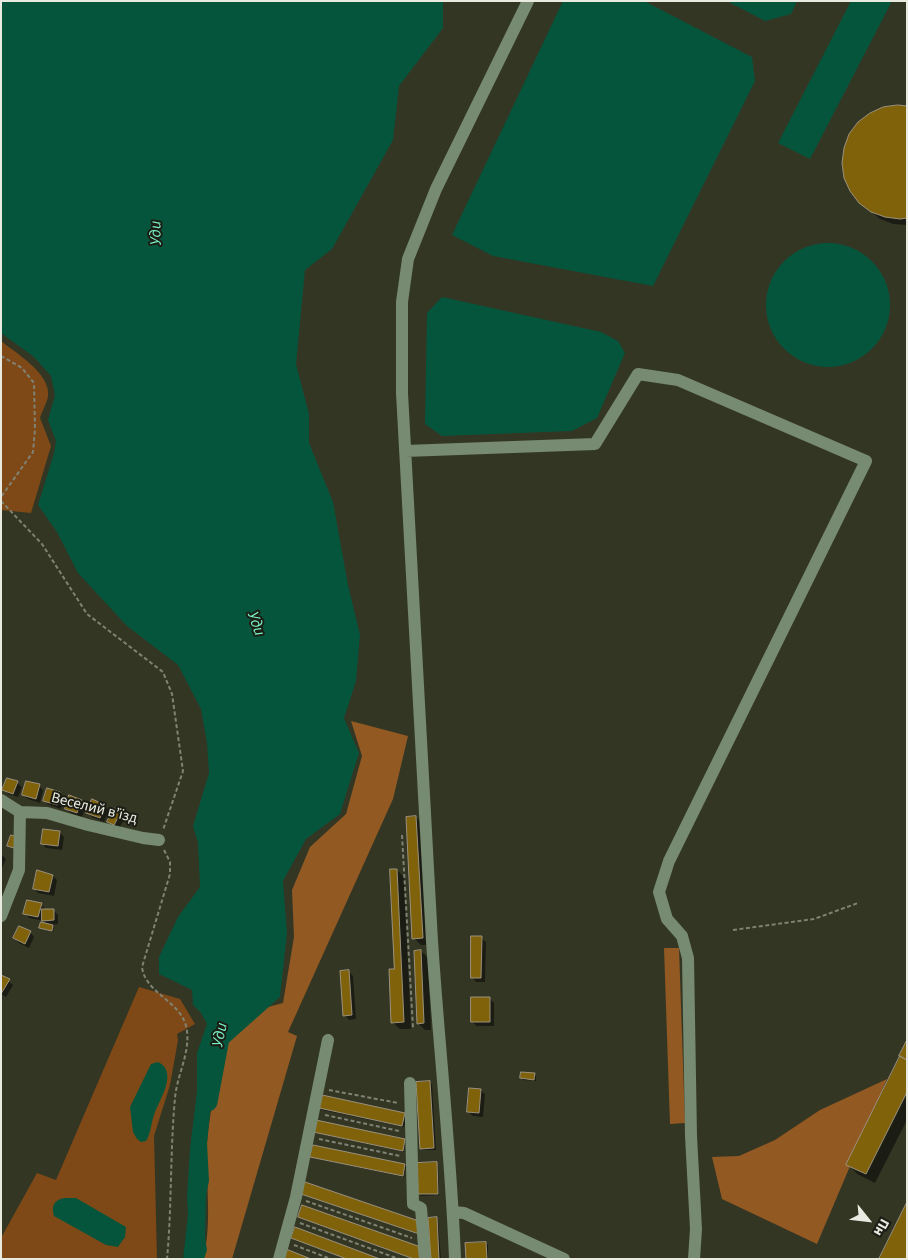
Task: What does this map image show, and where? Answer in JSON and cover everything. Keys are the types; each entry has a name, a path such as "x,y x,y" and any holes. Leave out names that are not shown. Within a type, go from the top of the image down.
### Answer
{"street":[{"path":"456,1259 433,948 402,393 402,302 408,259 436,189 528,1"},
{"path":"405,451 595,444 638,374 678,380 866,461 669,861 659,892 667,919 682,936 688,958 691,1136 696,1229 694,1259"},
{"path":"1,800 20,812 20,870 1,916"},
{"name":"Веселий в’їзд","path":"20,812 47,813 88,825 143,838 160,840"},
{"path":"279,1259 296,1198 328,1040"},
{"path":"410,1083 413,1204 422,1208 425,1259"},
{"path":"454,1212 472,1217 564,1259"}],"path":[{"path":"1,356 22,368 34,383 35,428 33,452 1,497"},
{"path":"1,501 42,544 87,614 163,672 172,694 183,771 160,840 170,862 170,874 142,967 146,981 181,1015 186,1024 188,1035 175,1096 167,1259"},
{"path":"402,835 413,1028"},
{"path":"733,930 814,919 858,903"},
{"path":"318,1087 410,1106"},
{"path":"313,1113 411,1133"},
{"path":"308,1137 412,1159"},
{"path":"296,1198 424,1242"},
{"path":"290,1220 399,1259"},
{"path":"284,1241 332,1259"}],"shaded area":[{"path":"1,341 38,372 47,388 48,396 40,418 51,446 31,513 1,510"},
{"path":"351,721 408,736 393,799 288,1032 297,1036 232,1259 203,1259 208,1231 207,1144 214,1095 226,1047 235,1016 283,1003 294,937 292,890 310,847 346,814 362,756"},
{"path":"664,948 679,948 685,1123 670,1124"},
{"path":"139,987 180,999 195,1024 177,1034 178,1040 170,1085 154,1136 157,1259 1,1259 1,1238 37,1173 56,1180"},
{"path":"887,1079 817,1244 722,1199 712,1157 739,1156 775,1140 820,1110"}],"water":[{"path":"1,1 443,1 443,28 399,86 393,140 332,249 305,270 296,364 309,414 309,443 333,502 348,585 360,635 356,681 344,718 359,753 340,814 306,839 283,881 287,933 280,997 225,1046 213,1067 207,1143 209,1181 206,1195 205,1238 207,1250 204,1259 183,1259 188,1215 187,1197 190,1149 197,1091 197,1053 207,1024 201,1013 193,1005 192,990 159,974 159,957 178,917 200,887 198,843 193,826 209,773 207,743 201,709 178,665 127,626 78,573 57,532 38,505 56,441 48,420 55,395 51,376 34,357 1,333"},
{"path":"563,1 644,1 752,57 755,81 653,286 493,256 452,235"},
{"path":"727,1 797,1 791,14 765,21"},
{"path":"851,1 892,1 810,159 778,143"},
{"path":"828,243 852,248 872,261 885,281 890,305 885,329 872,349 852,362 828,367 804,362 784,349 771,329 766,305 771,281 784,261 804,248"},
{"path":"442,297 601,332 618,341 625,353 597,418 572,431 442,436 425,424 427,313"},
{"path":"158,1062 167,1072 166,1087 154,1115 148,1138 146,1141 141,1142 133,1132 130,1107 151,1064"},
{"path":"64,1198 76,1198 126,1227 125,1237 118,1247 106,1245 54,1216 54,1204"}],"building":[{"path":"907,106 907,218 900,219 885,217 871,212 859,203 850,191 844,178 842,163 844,148 849,134 858,122 870,113 883,107"},
{"path":"7,778 18,781 13,794 2,790"},
{"path":"26,781 40,784 36,799 22,795"},
{"path":"47,788 60,792 57,805 43,801"},
{"path":"69,795 82,800 77,813 65,809"},
{"path":"92,799 105,805 100,818 86,813"},
{"path":"114,808 121,812 114,825 107,822"},
{"path":"416,816 423,938 412,939 406,817"},
{"path":"43,829 60,831 58,846 41,844"},
{"path":"11,835 18,837 14,848 7,846"},
{"path":"390,869 397,869 404,1022 391,1023 389,969 394,969"},
{"path":"37,870 53,875 49,892 33,889"},
{"path":"27,900 42,903 38,917 23,914"},
{"path":"42,909 54,909 54,920 42,921"},
{"path":"41,922 53,925 52,931 39,928"},
{"path":"19,926 31,931 25,944 13,938"},
{"path":"471,936 482,936 481,978 471,978"},
{"path":"421,950 424,1023 417,1024 414,951"},
{"path":"349,970 352,1015 343,1016 340,971"},
{"path":"1,975 10,979 1,994"},
{"path":"471,997 490,997 490,1022 471,1022"},
{"path":"907,1040 907,1060 899,1056"},
{"path":"900,1056 907,1060 907,1092 866,1174 846,1165"},
{"path":"521,1072 535,1073 534,1080 520,1078"},
{"path":"430,1081 434,1148 420,1149 416,1082"},
{"path":"469,1088 481,1089 479,1113 467,1112"},
{"path":"322,1095 405,1113 402,1126 319,1108"},
{"path":"316,1120 405,1139 403,1151 313,1132"},
{"path":"313,1145 405,1164 403,1176 310,1157"},
{"path":"437,1162 438,1194 418,1194 417,1163"},
{"path":"305,1182 416,1220 419,1234 301,1194"},
{"path":"907,1202 907,1259 879,1259"},
{"path":"302,1205 418,1246 420,1259 414,1259 298,1217"},
{"path":"437,1217 439,1259 431,1259 428,1218"},
{"path":"295,1227 380,1259 347,1259 291,1238"},
{"path":"486,1242 487,1259 466,1259 465,1243"},
{"path":"286,1249 311,1259 282,1259"}],"waterway":[{"name":"Уди","path":"208,1102 220,1038"}]}
